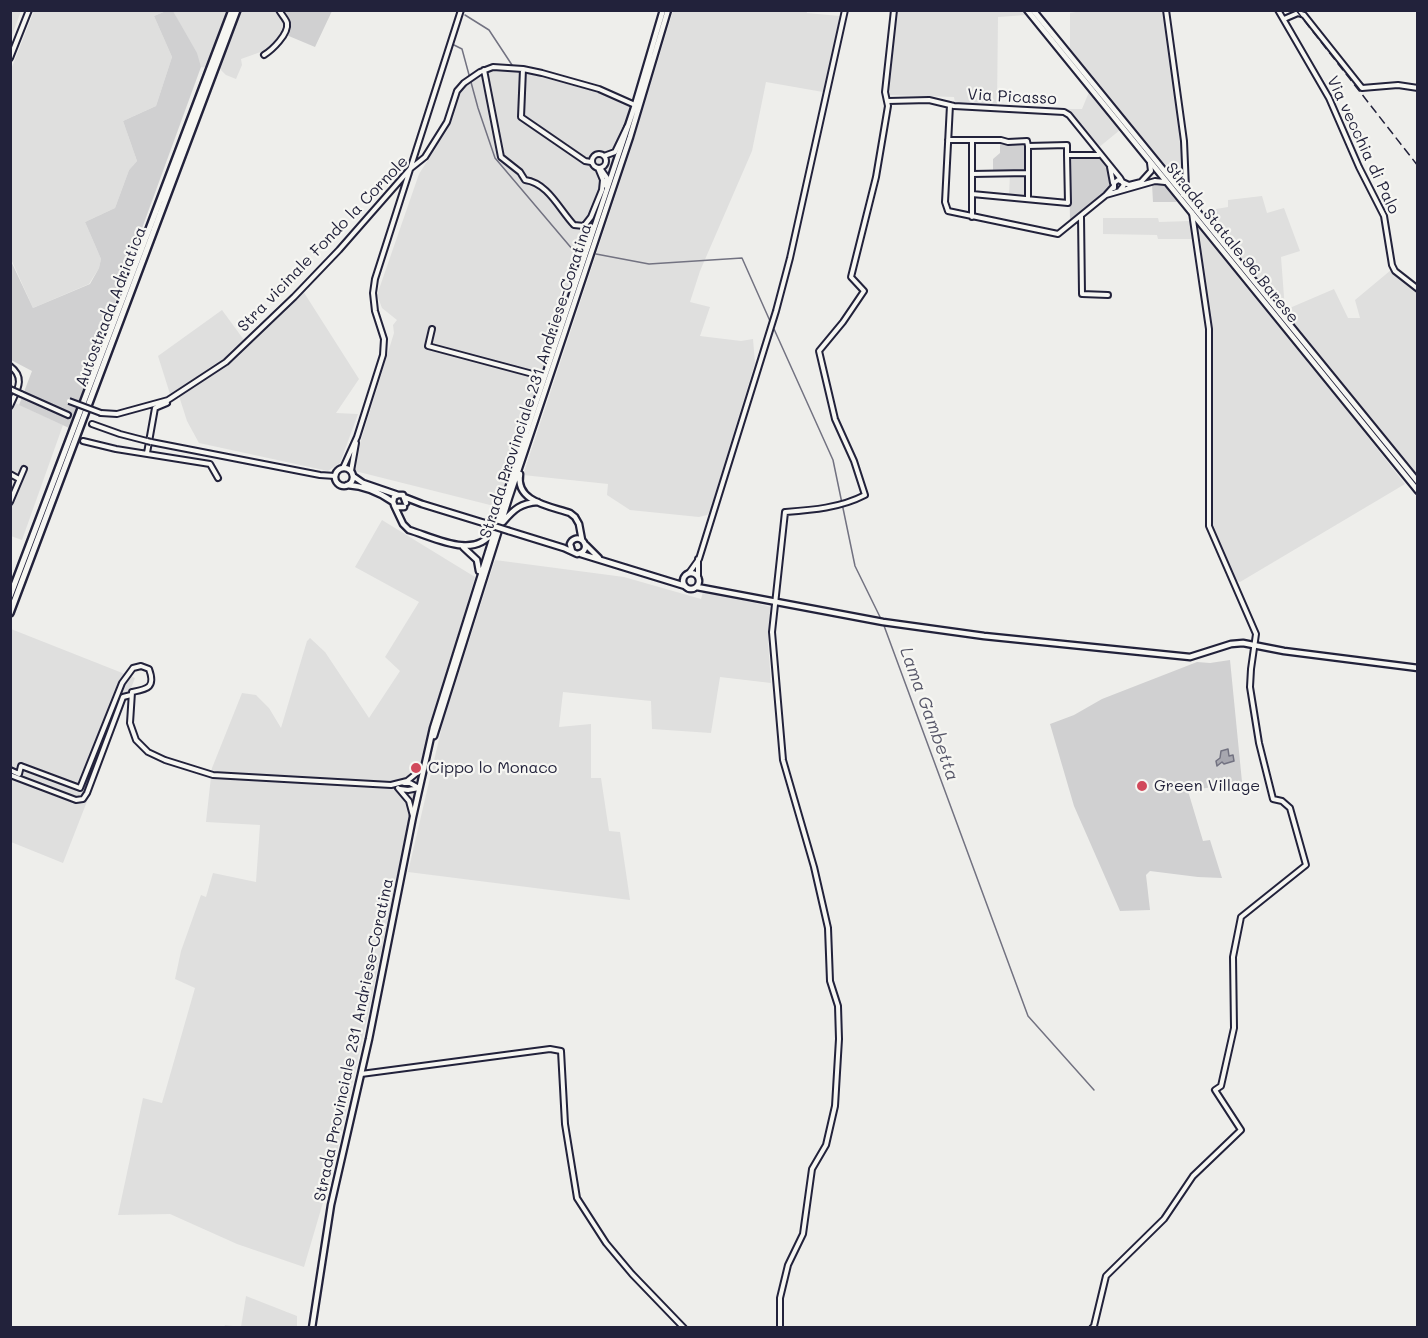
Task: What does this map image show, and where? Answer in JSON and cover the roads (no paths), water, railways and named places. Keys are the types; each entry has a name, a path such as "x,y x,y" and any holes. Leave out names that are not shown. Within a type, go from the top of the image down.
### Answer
{"highway":[{"name":"Autostrada Adriatica","path":"10,596 232,10"},
{"name":"Autostrada Adriatica","path":"10,613 237,10"}],"main road":[{"name":"Strada Provinciale 231 Andriese-Coratina","path":"426,759 544,377 629,124 663,10"},
{"name":"Strada Provinciale 231 Andriese-Coratina","path":"312,1328 328,1223 361,1074 412,817 442,697 477,584 523,457 630,137 668,10"},
{"name":"Strada Statale 96 Barese","path":"1027,10 1418,490"},
{"name":"Strada Statale 96 Barese","path":"1033,10 1418,483"},
{"path":"523,457 519,487 530,498 575,517 584,542 585,549 581,554"},
{"path":"422,504 405,505 399,508 381,494 357,485 338,484 335,476 343,468 363,483 422,504 692,589 697,587 713,589 920,628 1190,657 1235,643 1418,668"},
{"path":"347,485 351,482 352,474"},
{"path":"398,495 394,497 393,504 405,527 460,546 473,555 479,568 477,584"},
{"path":"402,520 405,497"},
{"path":"460,546 473,546 481,543 499,522 519,506 539,502"},
{"path":"572,551 579,524"},
{"path":"551,544 573,540 584,542 601,560"},
{"path":"667,581 694,573 713,589"},
{"path":"685,586 683,582 687,574"},
{"path":"697,587 699,578"}],"street":[{"path":"10,58 29,10"},
{"path":"264,55 286,29 287,23 279,10"},
{"path":"343,468 357,436 383,355 384,339 375,311 373,293 375,279 461,10"},
{"path":"699,578 699,559 779,301 793,248 844,10"},
{"path":"780,1328 780,1298 788,1265 803,1234 812,1168 826,1145 835,1106 839,1039 838,1006 830,981 828,928 814,867 783,760 772,632 784,512 816,510 852,502 865,495 854,461 835,419 819,351 843,322 864,291 851,277 876,177 888,101 885,96 885,87 894,10"},
{"path":"1166,10 1184,141 1186,188 1183,195"},
{"name":"Via vecchia di Palo","path":"1278,10 1329,98 1359,167 1384,216 1395,271 1418,289"},
{"path":"1284,19 1298,13 1304,15 1362,88 1398,85 1418,88"},
{"name":"Stra vicinale Fondo la Cornole","path":"69,401 101,413 117,414 168,400 226,362 294,297 410,169 425,157 447,122 457,91 484,70 493,67 523,69 599,89 635,105"},
{"path":"523,69 521,117 585,161 599,168 606,178 604,200"},
{"path":"484,70 501,157 520,172 525,180 544,188 574,225 584,226 595,209 603,184 599,168"},
{"name":"Via Picasso","path":"888,101 929,100 950,105 1064,112 1069,115 1123,182"},
{"path":"950,105 945,202 948,211 1058,234 1106,195 1116,181 1133,185 1144,180 1151,171 1148,159"},
{"path":"591,162 594,155 604,156 615,152 623,131 629,124"},
{"path":"948,140 1028,141 1028,199"},
{"path":"972,140 972,217"},
{"path":"972,194 1068,202 1067,145 1028,146"},
{"path":"1067,154 1100,155"},
{"path":"599,168 605,163 604,156"},
{"path":"1110,166 1114,185 1120,190"},
{"path":"972,174 1028,173"},
{"path":"1106,195 1158,180 1169,184"},
{"path":"1120,190 1123,182"},
{"path":"1092,1328 1106,1276 1164,1219 1193,1176 1241,1130 1215,1090 1221,1086 1234,1028 1233,957 1241,917 1306,865 1290,808 1282,801 1273,799 1258,743 1250,678 1256,634 1209,526 1209,328 1192,213"},
{"path":"1081,216 1082,294 1108,295"},
{"path":"432,329 428,346 544,377"},
{"path":"10,366 20,375 21,381 10,405"},
{"path":"10,389 68,415"},
{"path":"147,453 155,408 168,400"},
{"path":"92,424 149,441 335,476"},
{"path":"352,474 357,436"},
{"path":"83,441 116,449 210,464 218,478"},
{"path":"10,502 24,469"},
{"path":"10,474 19,479"},
{"path":"687,574 699,559"},
{"path":"10,770 19,774 21,766 80,788 127,674 133,668 141,666 149,669 153,678 150,686 145,690 132,692 123,698 83,799 76,800 10,775"},
{"path":"130,695 130,723 136,740 148,752 165,760 213,775 391,785 410,783 419,788"},
{"path":"404,783 424,768"},
{"path":"391,785 409,801 412,817"},
{"path":"398,789 419,788"},
{"path":"361,1074 550,1049 561,1051 565,1124 578,1198 606,1243 632,1274 684,1328"}],"waterway":[{"path":"465,15 489,30 512,65"},
{"name":"Lama Gambetta","path":"454,45 462,49 495,158 573,250 582,252"},
{"name":"Lama Gambetta","path":"596,254 649,264 742,258 770,321"},
{"name":"Lama Gambetta","path":"774,329 833,460 855,566 881,619"},
{"name":"Lama Gambetta","path":"883,623 1028,1016 1094,1090"}],"railway":[{"path":"1296,10 1418,166"}],"place":[{"name":"Cippo lo Monaco","path":"416,768"},
{"name":"Green Village","path":"1142,786"}]}
